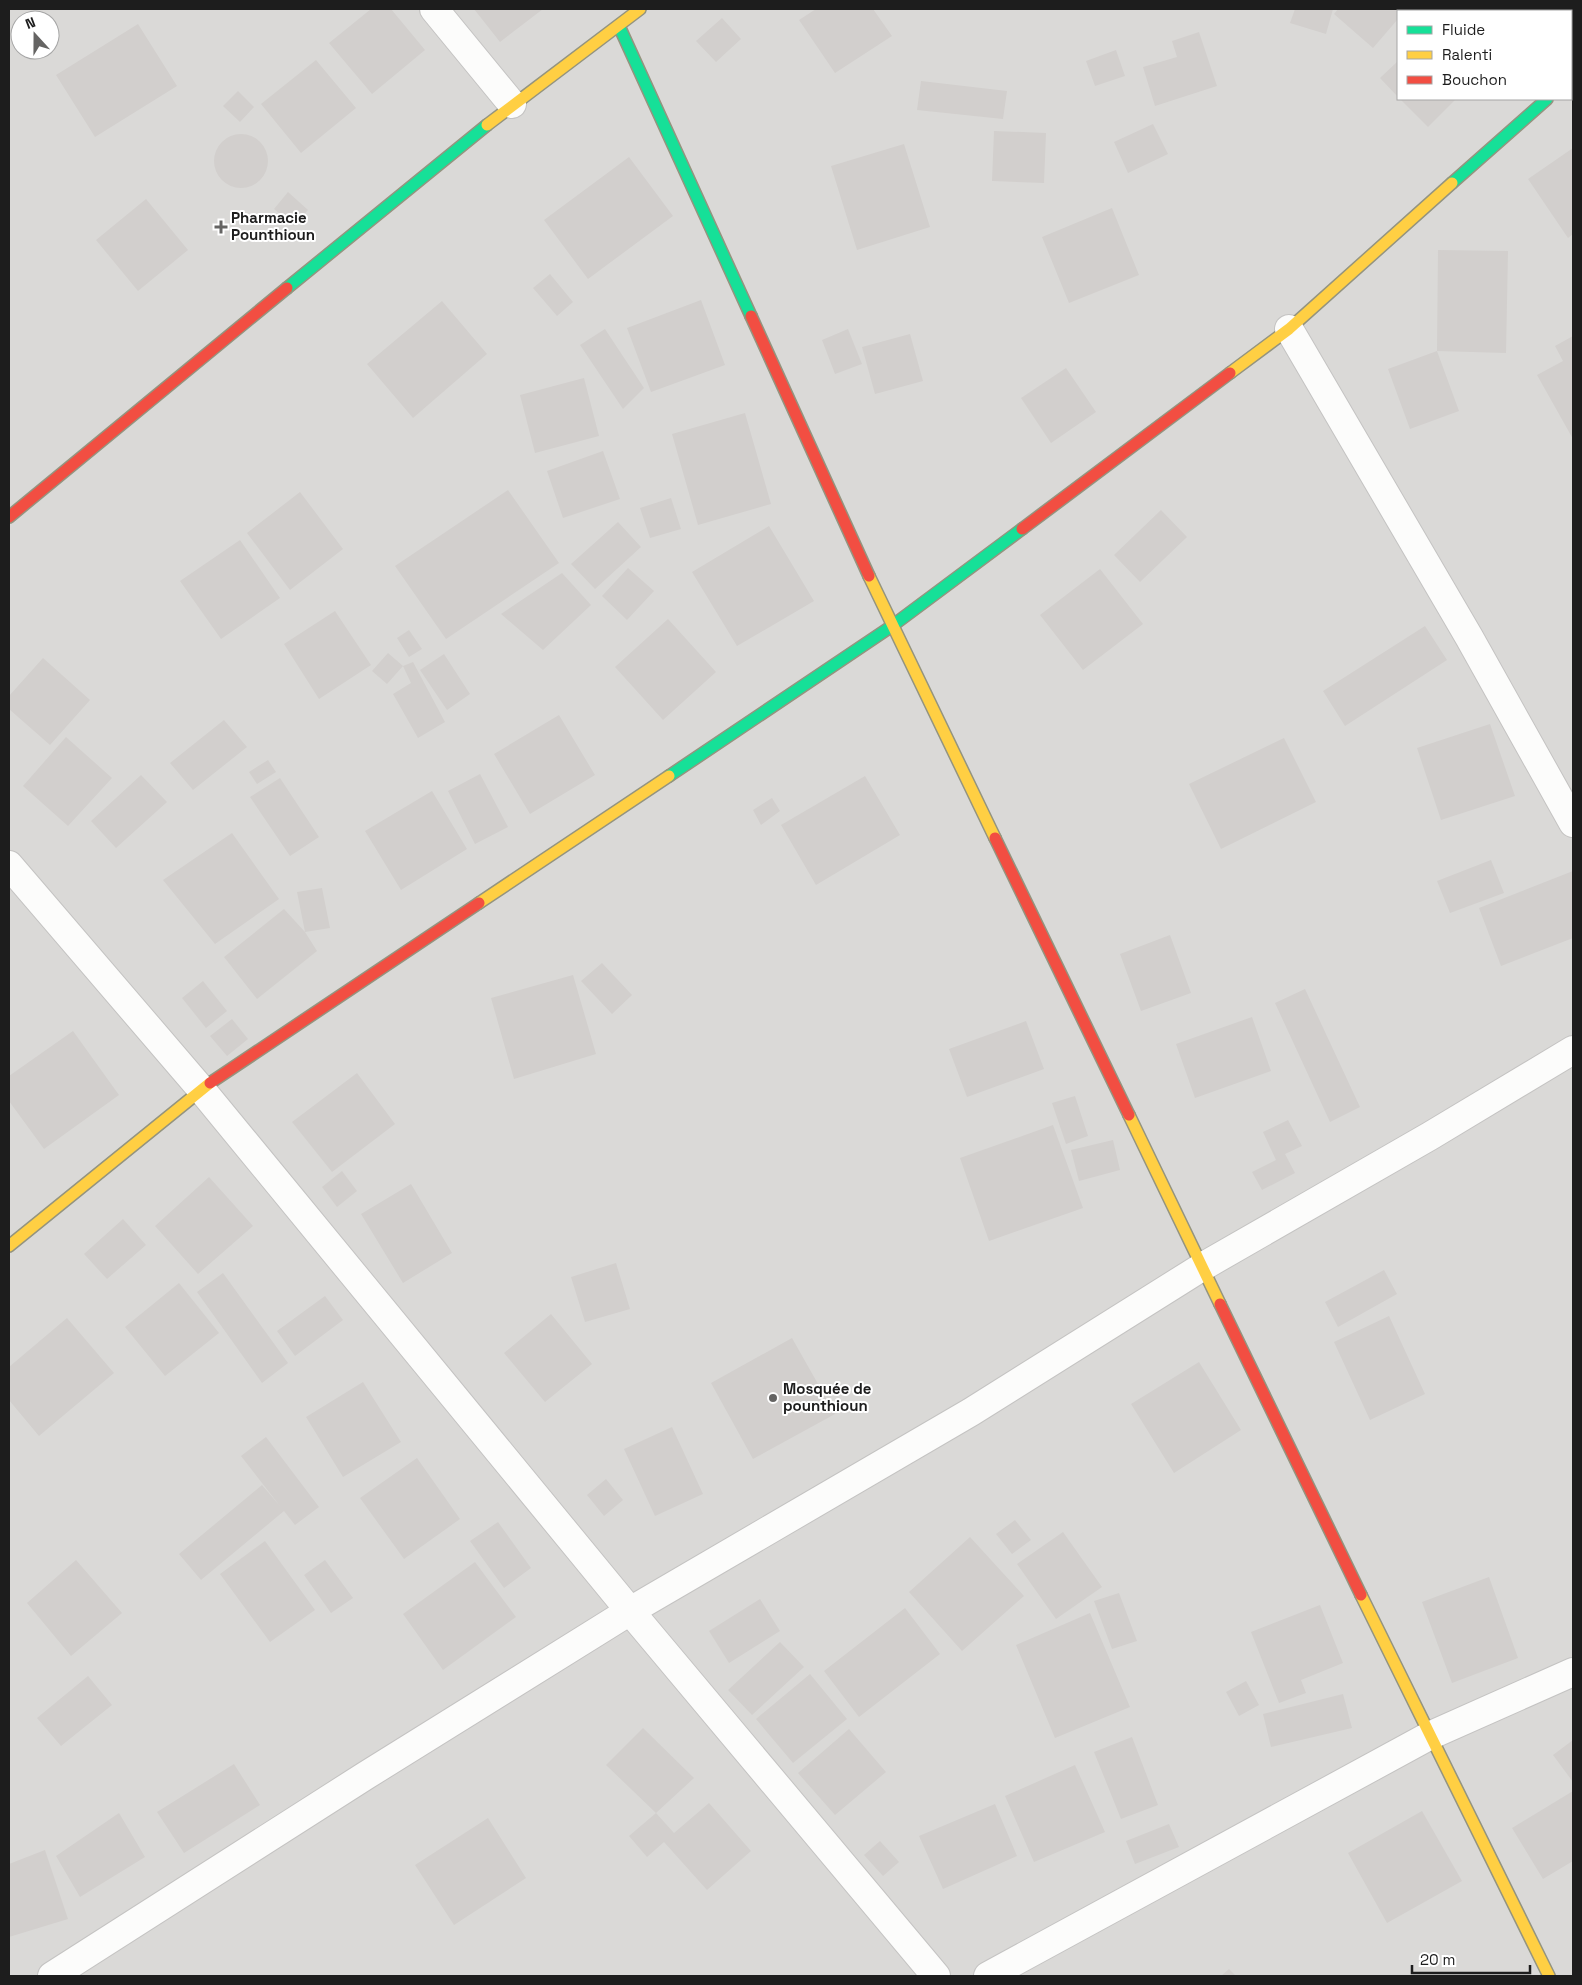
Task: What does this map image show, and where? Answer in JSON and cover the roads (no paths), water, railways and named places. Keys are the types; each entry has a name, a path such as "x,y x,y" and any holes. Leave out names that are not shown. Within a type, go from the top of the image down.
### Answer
{"main road":[{"path":"9,517 512,104 640,9"},
{"path":"619,26 892,626 1428,1736 1549,1976"},
{"path":"9,1246 201,1089 892,626 1289,329 1546,100"}],"street":[{"path":"434,9 512,104"},
{"path":"1289,329 1469,638 1573,823"},
{"path":"9,866 201,1089 630,1611 936,1976"},
{"path":"52,1976 365,1776 630,1611 971,1412 1202,1267 1430,1136 1573,1050"},
{"path":"988,1976 1428,1736 1573,1672"}],"place":[{"name":"Pharmacie Pounthioun","path":"221,227"},
{"name":"Mosquée de pounthioun","path":"773,1398"}]}
